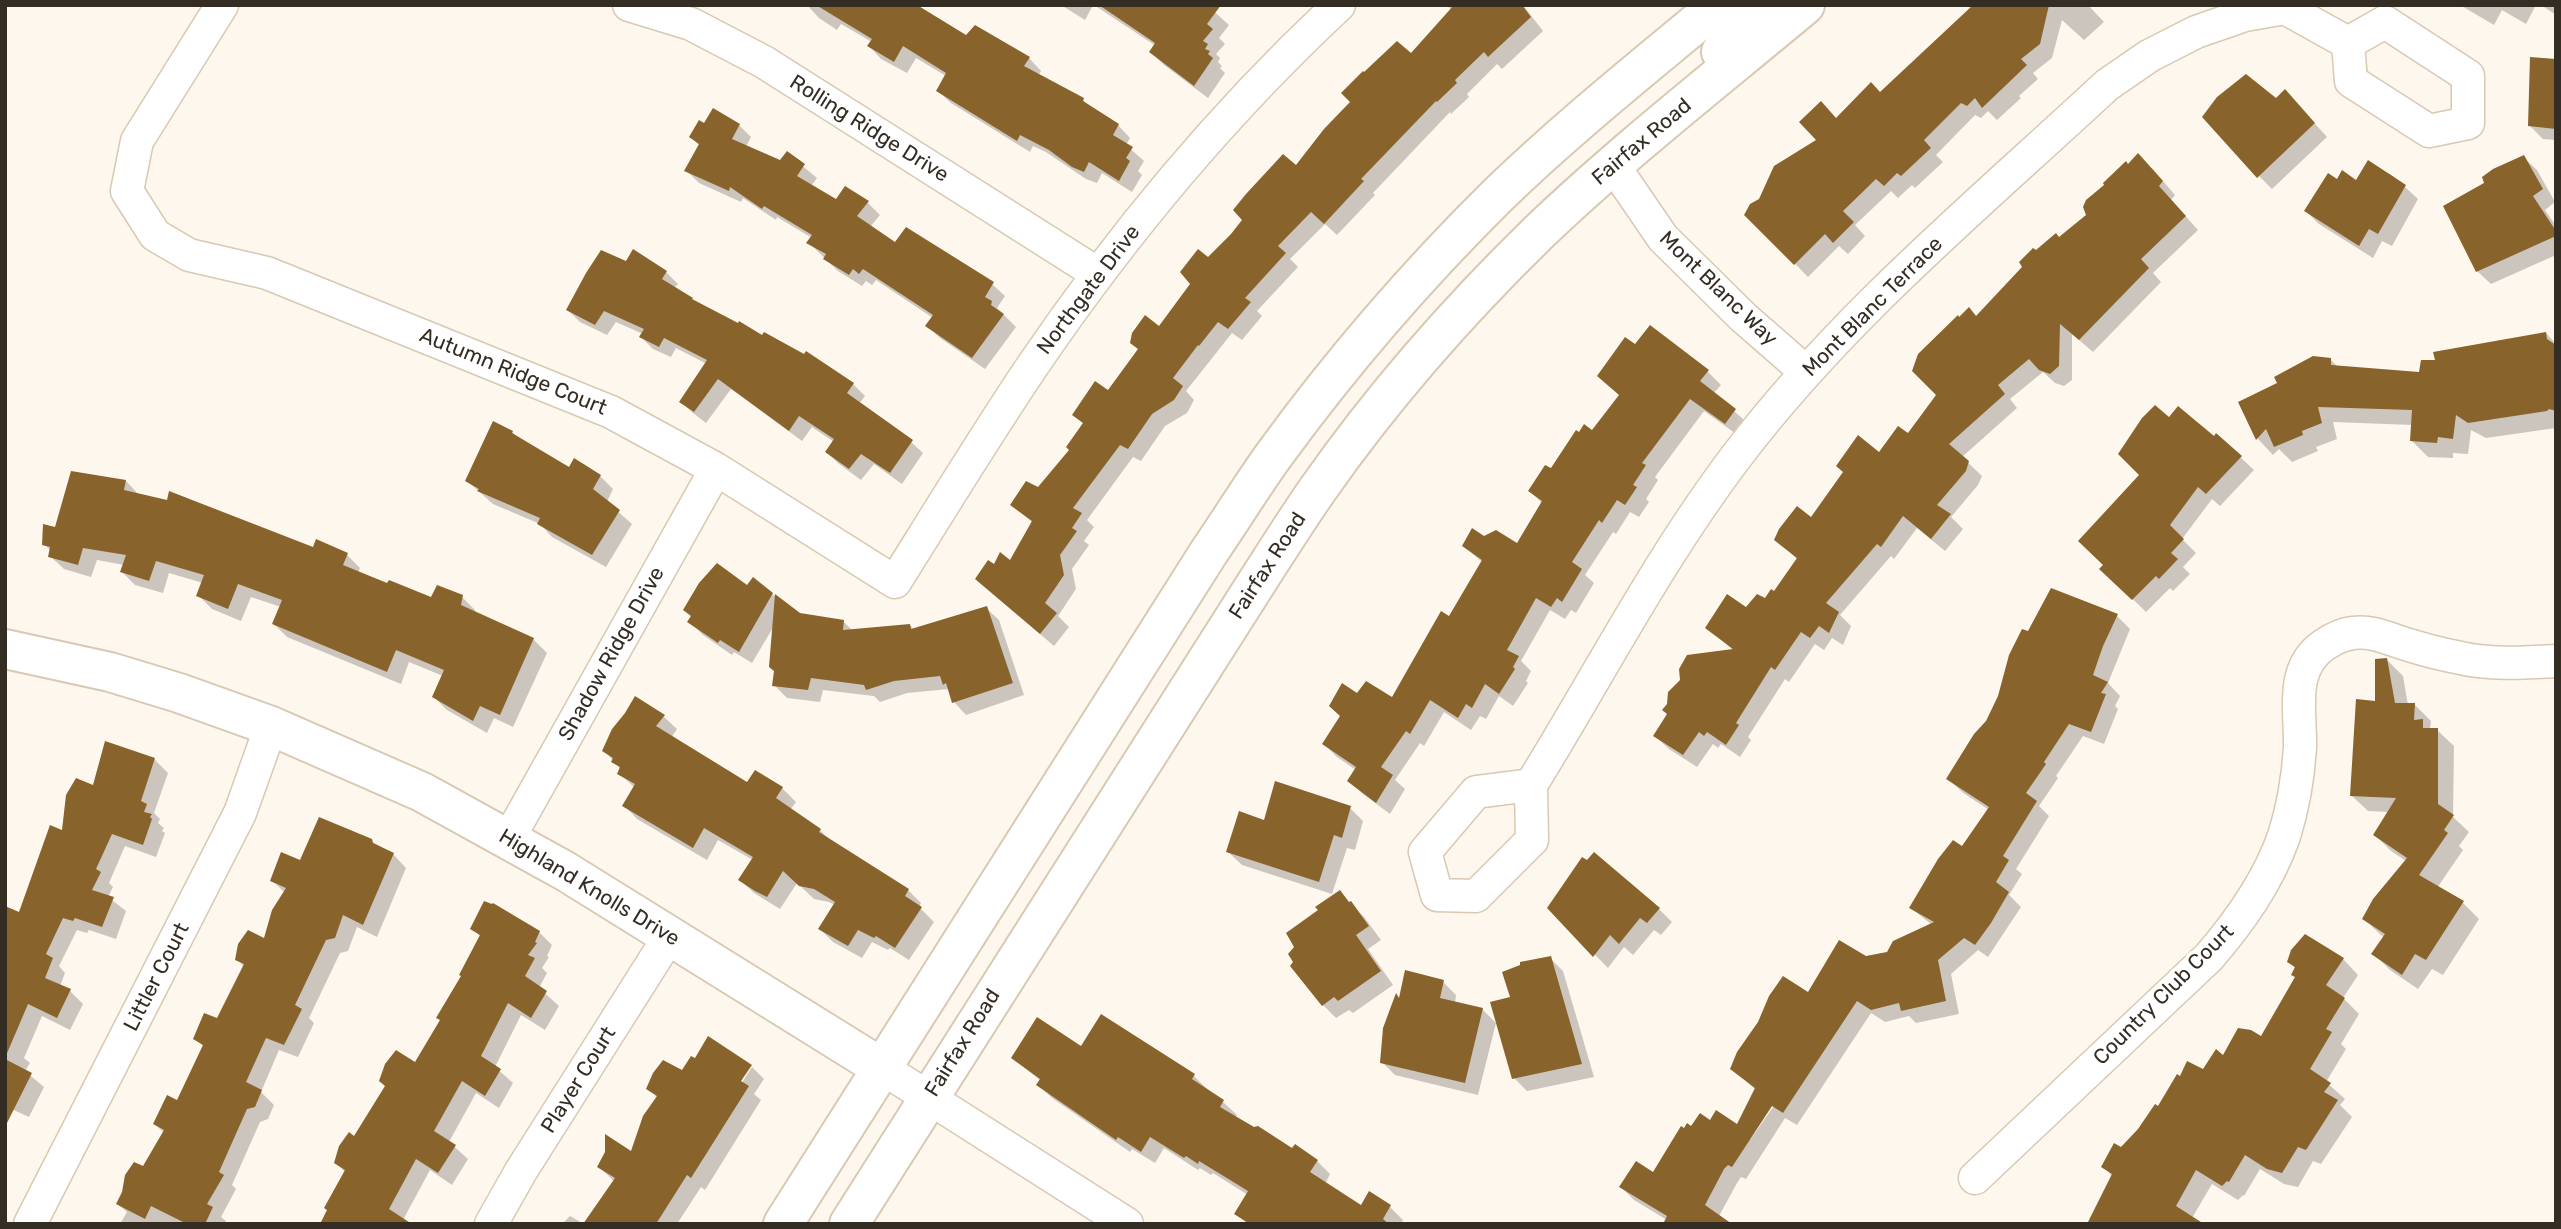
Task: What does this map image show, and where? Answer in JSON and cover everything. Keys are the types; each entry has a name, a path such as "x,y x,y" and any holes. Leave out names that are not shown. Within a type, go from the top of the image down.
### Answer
{"main road":[{"path":"783,1224 1209,552 1273,456 1336,374 1426,269 1498,195 1574,125 1718,5"},
{"path":"1613,165 1609,156 1611,145 1727,47 1760,5"},
{"name":"Fairfax Road","path":"849,1224 1256,582 1319,488 1380,408 1469,306 1539,233 1613,165 1805,5"},
{"name":"Highland Knolls Drive","path":"5,649 110,672 179,693 271,726 422,792 509,838 882,1068"}],"street":[{"name":"Autumn Ridge Court","path":"222,5 137,141 127,191 155,235 189,255 267,273 611,412 716,470 895,582"},
{"name":"Rolling Ridge Drive","path":"629,5 691,24 764,62 1098,274"},
{"name":"Mont Blanc Terrace","path":"1531,785 1674,544 1737,456 1806,372 1877,297 2097,94 2149,56 2196,32 2245,15 2285,8 2348,43"},
{"name":"Northgate Drive","path":"895,582 1031,368 1098,274 1161,195 1318,12"},
{"name":"Mont Blanc Way","path":"1613,165 1663,238 1742,317 1806,372"},
{"name":"Shadow Ridge Drive","path":"509,838 716,470"},
{"name":"Country Club Court","path":"1975,1178 2209,957 2244,914 2264,882 2283,837 2294,795 2300,747 2299,685 2306,666 2319,649 2335,638 2353,633 2373,633 2458,658 2510,663 2556,661"},
{"name":"Littler Court","path":"30,1224 240,813 271,726"},
{"name":"Player Court","path":"491,1224 521,1171 669,937"},
{"name":"Highland Knolls Drive","path":"882,1068 1127,1224"}],"building":[{"path":"816,5 917,5 966,35 975,25 1030,57 1024,66 1084,98 1083,101 1119,124 1113,135 1133,147 1126,158 1130,161 1119,181 1089,162 1084,172 1020,135 1017,141 936,91 946,73 903,46 894,62 867,46 872,39"},
{"path":"1099,5 1221,5 1207,24 1213,29 1203,41 1208,44 1205,49 1210,51 1208,54 1213,58 1194,86 1149,52 1155,43"},
{"path":"1454,5 1522,5 1531,17 1488,57 1484,52 1455,80 1457,83 1436,101 1361,179 1364,181 1324,224 1311,212 1278,246 1286,253 1245,298 1251,302 1228,329 1218,322 1198,345 1173,378 1183,386 1174,400 1152,414 1128,449 1120,445 1073,508 1082,513 1072,528 1077,531 1060,555 1064,575 1045,603 1057,613 1040,634 975,579 988,560 994,564 1000,552 1010,560 1032,521 1010,505 1026,481 1038,487 1069,450 1066,447 1083,423 1072,415 1095,381 1108,390 1138,349 1130,343 1132,333 1145,315 1159,326 1190,284 1180,272 1198,249 1208,257 1231,234 1242,220 1233,210 1246,194 1283,154 1296,165 1324,129 1350,102 1341,93 1363,71 1397,41 1411,53"},
{"path":"1973,5 2049,5 2040,44 2021,59 2027,65 1982,108 1975,98 1967,106 1961,103 1924,140 1931,148 1901,176 1897,173 1884,186 1876,179 1843,211 1854,222 1833,243 1825,234 1794,265 1744,215 1750,204 1759,199 1774,166 1816,140 1799,122 1821,101 1836,118 1871,82 1880,92"},
{"path":"2530,57 2556,59 2556,129 2528,126"},
{"path":"2246,74 2276,98 2285,89 2315,123 2257,178 2202,117 2217,97"},
{"path":"713,108 740,124 732,139 780,160 787,151 805,164 797,176 836,199 845,186 869,201 857,216 895,242 906,227 994,282 985,297 1004,314 972,358 925,326 933,315 863,269 859,274 853,269 849,275 823,259 826,254 806,243 812,235 764,206 762,209 730,187 729,191 684,171 699,144 689,137 699,120 704,123"},
{"path":"2138,153 2163,181 2159,186 2186,216 2141,259 2149,268 2079,340 2060,324 2059,366 2050,374 2039,370 2029,359 1998,385 2005,394 1949,444 1969,461 1966,471 1937,505 1951,514 1931,539 1903,516 1881,547 1877,544 1826,603 1839,612 1829,633 1819,626 1810,638 1801,632 1775,670 1771,667 1736,723 1739,725 1726,745 1707,732 1704,736 1699,732 1683,755 1653,736 1667,714 1662,710 1667,704 1668,692 1680,680 1679,669 1687,655 1733,649 1705,628 1727,594 1746,607 1757,594 1765,598 1771,589 1774,591 1797,558 1774,540 1797,506 1811,517 1843,472 1836,466 1858,435 1879,452 1898,426 1908,433 1936,395 1912,371 1918,354 1969,307 1976,316 2022,267 2019,262 2033,248 2036,250 2056,233 2059,237 2086,215 2083,207 2086,200 2126,161 2128,164"},
{"path":"2524,155 2543,189 2533,196 2556,231 2556,236 2476,272 2443,206 2484,183 2482,177 2493,169"},
{"path":"2368,160 2406,185 2378,234 2369,229 2359,246 2304,211 2328,173 2337,179 2342,170 2356,180"},
{"path":"633,249 667,271 662,279 692,299 762,335 764,332 804,354 806,351 854,383 847,393 913,440 890,473 861,454 849,469 825,452 834,439 799,416 789,431 718,379 694,412 679,402 707,360 664,338 659,347 639,337 644,329 604,311 595,325 566,310 601,250 626,261"},
{"path":"1650,325 1709,370 1700,381 1736,409 1725,424 1690,399 1642,463 1646,465 1633,485 1637,487 1625,505 1617,500 1602,523 1599,520 1572,562 1582,569 1562,602 1557,598 1551,607 1536,598 1507,650 1519,656 1513,667 1515,669 1499,694 1485,684 1472,708 1466,704 1458,718 1430,700 1410,734 1406,731 1381,767 1393,775 1376,803 1347,781 1356,767 1322,744 1340,716 1329,706 1342,683 1357,693 1366,681 1392,697 1441,611 1449,616 1482,560 1462,546 1472,528 1484,536 1496,530 1517,543 1542,501 1528,491 1545,465 1551,468 1576,430 1579,432 1584,424 1592,430 1619,395 1597,376 1625,337 1635,344"},
{"path":"2546,332 2547,339 2556,345 2556,411 2549,409 2468,423 2456,415 2453,439 2438,437 2437,443 2410,441 2412,410 2318,407 2322,423 2302,431 2303,435 2274,447 2266,429 2256,440 2238,402 2277,383 2274,377 2313,356 2331,358 2331,365 2419,372 2421,360 2435,360 2433,352"},
{"path":"2155,405 2169,417 2178,406 2214,436 2216,433 2242,456 2206,494 2198,487 2170,525 2184,539 2171,553 2178,559 2159,579 2156,576 2132,600 2099,569 2103,565 2078,541 2139,475 2118,454 2142,418"},
{"path":"493,421 569,467 574,458 601,475 593,489 620,510 592,555 537,524 540,518 477,491 479,489 465,481"},
{"path":"71,471 126,480 124,490 167,500 169,491 313,547 316,539 348,553 343,565 431,597 437,585 463,595 461,605 534,638 500,715 480,706 473,721 432,697 444,670 396,650 387,672 272,624 282,600 238,584 228,609 196,596 204,575 156,561 149,581 120,572 126,555 83,548 78,565 48,557 50,547 42,545 43,524 55,527"},
{"path":"717,563 747,585 753,577 773,593 739,652 720,640 718,643 687,622 691,616 683,610 699,583"},
{"path":"2051,588 2118,614 2093,675 2108,682 2101,693 2106,694 2091,732 2069,724 2026,793 2037,801 2003,856 2009,860 1996,882 2009,892 1991,923 1975,945 1964,938 1938,960 1946,1001 1901,1011 1899,1003 1871,1010 1857,1001 1783,1113 1772,1106 1732,1167 1728,1165 1724,1169 1705,1205 1732,1224 1663,1224 1667,1216 1619,1187 1636,1161 1653,1172 1681,1126 1684,1128 1687,1123 1691,1126 1700,1113 1710,1120 1716,1110 1737,1124 1755,1088 1730,1069 1737,1052 1758,1022 1769,996 1783,976 1808,992 1839,940 1866,956 1887,952 1893,941 1934,922 1909,908 1938,859 1953,840 1962,846 1989,807 1946,779 1974,734 1986,721 1998,696 2009,655 2022,629 2028,631"},
{"path":"775,594 800,613 844,620 843,630 910,624 911,629 987,606 1013,683 952,703 946,683 943,685 940,676 894,681 866,690 864,685 811,678 808,690 772,686 774,671 769,667"},
{"path":"2387,658 2395,703 2415,703 2414,720 2423,719 2423,728 2438,728 2438,804 2454,815 2444,830 2448,833 2419,875 2464,901 2426,960 2415,954 2402,975 2371,954 2385,934 2362,919 2373,899 2407,858 2373,835 2396,798 2350,796 2356,699 2375,701 2375,659"},
{"path":"635,696 665,715 656,726 747,782 755,770 783,787 776,798 821,829 819,832 909,889 905,896 922,907 895,948 876,936 874,938 858,930 848,946 818,929 835,902 814,889 799,886 783,871 767,897 738,880 753,857 704,828 693,848 622,806 635,784 617,774 620,767 611,762 613,758 602,751 612,729"},
{"path":"105,741 155,758 141,801 147,804 144,812 152,814 152,819 143,845 112,834 96,869 101,872 92,890 114,897 102,927 75,918 73,921 63,918 46,954 53,958 45,978 71,989 57,1018 28,1004 5,1058 5,906 19,912 50,825 62,830 66,795 76,778 93,785"},
{"path":"1275,781 1351,806 1342,838 1334,835 1319,882 1226,852 1239,811 1264,820"},
{"path":"319,817 372,839 373,843 394,853 363,925 343,915 335,938 326,940 295,1005 302,1009 284,1045 266,1038 246,1082 262,1090 255,1107 247,1109 219,1172 224,1175 207,1204 213,1207 205,1224 187,1224 151,1206 145,1219 116,1204 122,1192 125,1175 134,1162 143,1166 164,1130 153,1124 167,1095 177,1100 203,1045 193,1039 204,1013 217,1018 244,964 235,960 238,944 248,930 264,938 272,910 286,888 270,881 281,852 300,860"},
{"path":"1594,852 1660,908 1647,923 1640,918 1619,944 1610,935 1593,957 1547,908 1582,857 1587,860"},
{"path":"1340,890 1369,926 1356,935 1381,971 1338,1001 1334,997 1322,1006 1290,966 1293,962 1288,954 1294,947 1286,933 1318,910 1315,907"},
{"path":"484,901 493,903 540,931 535,942 537,943 528,955 535,958 525,976 547,991 531,1018 508,1003 481,1056 501,1069 485,1096 462,1081 434,1131 456,1145 438,1173 416,1159 389,1209 412,1224 320,1224 327,1210 324,1208 345,1170 334,1163 339,1146 349,1132 354,1136 385,1086 379,1081 385,1064 396,1050 415,1062 440,1020 436,1018 461,976 459,975 480,935 470,929"},
{"path":"2305,934 2344,958 2326,985 2345,998 2326,1029 2332,1032 2310,1069 2331,1083 2324,1092 2338,1100 2306,1150 2298,1147 2282,1173 2267,1169 2245,1155 2229,1182 2222,1186 2196,1170 2176,1206 2204,1224 2087,1224 2112,1174 2101,1167 2114,1143 2121,1147 2138,1129 2155,1104 2158,1106 2177,1074 2180,1076 2187,1061 2203,1069 2216,1049 2223,1055 2238,1028 2251,1030 2261,1036 2295,977 2291,975 2295,967 2287,962 2291,950"},
{"path":"1551,956 1582,1064 1512,1079 1490,1002 1510,997 1502,972 1520,965 1520,962"},
{"path":"1405,970 1444,980 1440,998 1483,1008 1465,1083 1380,1063 1383,1028 1396,993 1399,998"},
{"path":"1101,1014 1195,1074 1192,1079 1224,1100 1220,1107 1254,1127 1258,1126 1292,1148 1295,1144 1318,1160 1310,1172 1361,1205 1369,1191 1391,1205 1383,1219 1389,1224 1250,1224 1234,1214 1248,1191 1199,1161 1198,1164 1186,1156 1184,1158 1150,1137 1141,1152 1118,1137 1116,1140 1036,1085 1040,1079 1011,1058 1037,1017 1081,1046"},
{"path":"708,1036 752,1065 741,1081 749,1086 691,1178 687,1175 656,1224 583,1224 615,1178 597,1167 605,1152 605,1134 631,1151 643,1116 657,1096 646,1089 653,1073 663,1060 682,1070 691,1056 695,1058"},
{"path":"5,1059 32,1073 5,1127"}]}
